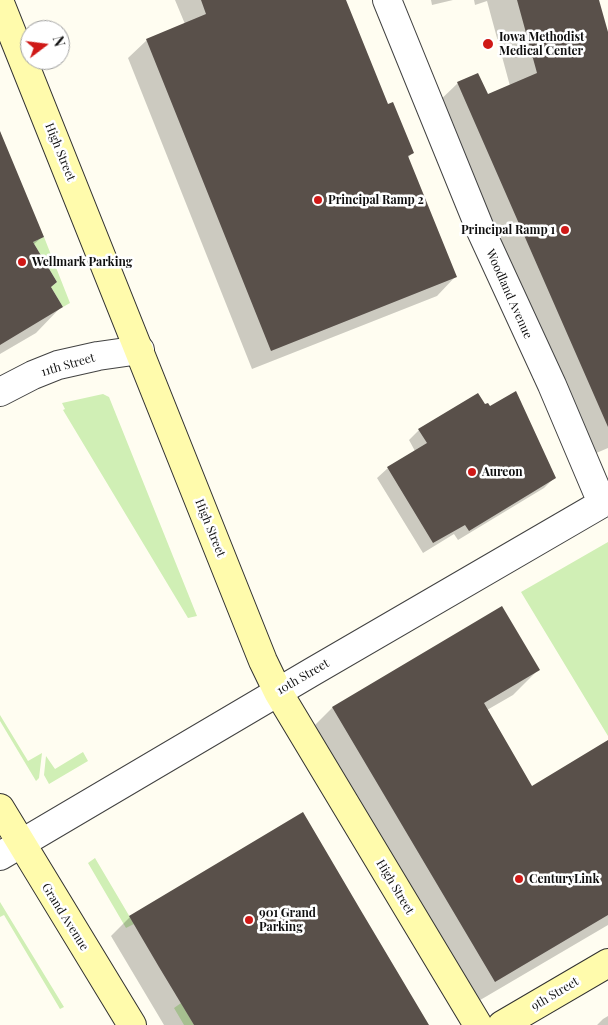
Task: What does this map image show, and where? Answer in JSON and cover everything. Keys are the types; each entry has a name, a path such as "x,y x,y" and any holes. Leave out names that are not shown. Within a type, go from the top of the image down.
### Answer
{"main road":[{"name":"High Street","path":"0,3 263,661 278,692 478,1025"},
{"name":"Grand Avenue","path":"0,808 10,850 132,1025"},
{"name":"9th Street","path":"502,1025 608,963"}],"street":[{"name":"Woodland Avenue","path":"387,0 481,231 605,501"},
{"name":"11th Street","path":"0,392 32,375 58,365 98,356 140,350"},
{"name":"10th Street","path":"10,850 605,501"}],"green space":[{"path":"44,237 70,303 63,307 51,287 57,282 33,242"},
{"path":"103,394 109,397 197,616 188,618 63,410 65,409 62,403"},
{"path":"608,542 608,736 521,592"},
{"path":"0,715 28,761 42,753 39,778 36,781 0,721"},
{"path":"83,752 88,761 49,784 44,775 46,756 55,769"},
{"path":"95,858 134,924 126,928 88,863"},
{"path":"0,902 64,1007 60,1009 4,915 0,917"},
{"path":"181,1003 194,1025 184,1025 174,1008"}],"building":[{"name":"Principal Ramp 2","path":"201,0 346,0 388,104 393,102 414,153 408,156 457,277 271,351 146,39 206,14"},
{"name":"Principal Ramp 1","path":"517,0 599,0 608,32 608,427 457,82 478,73 488,94 537,73"},
{"name":"Wellmark Parking","path":"0,131 44,237 33,242 57,282 51,287 63,307 0,345"},
{"name":"Aureon","path":"516,391 556,478 469,531 465,525 433,543 387,467 427,443 418,429 478,393 485,404 488,403 490,406"},
{"path":"502,606 540,670 484,703 532,786 608,740 608,915 495,982 332,707"},
{"name":"901 Grand Parking","path":"303,812 429,1025 194,1025 159,967 129,916"}],"place":[{"name":"Iowa Methodist Medical Center","path":"488,44"},
{"name":"Principal Ramp 2","path":"318,200"},
{"name":"Principal Ramp 1","path":"565,230"},
{"name":"Wellmark Parking","path":"22,262"},
{"name":"Aureon","path":"472,472"},
{"name":"CenturyLink","path":"519,879"},
{"name":"901 Grand Parking","path":"249,920"}]}
